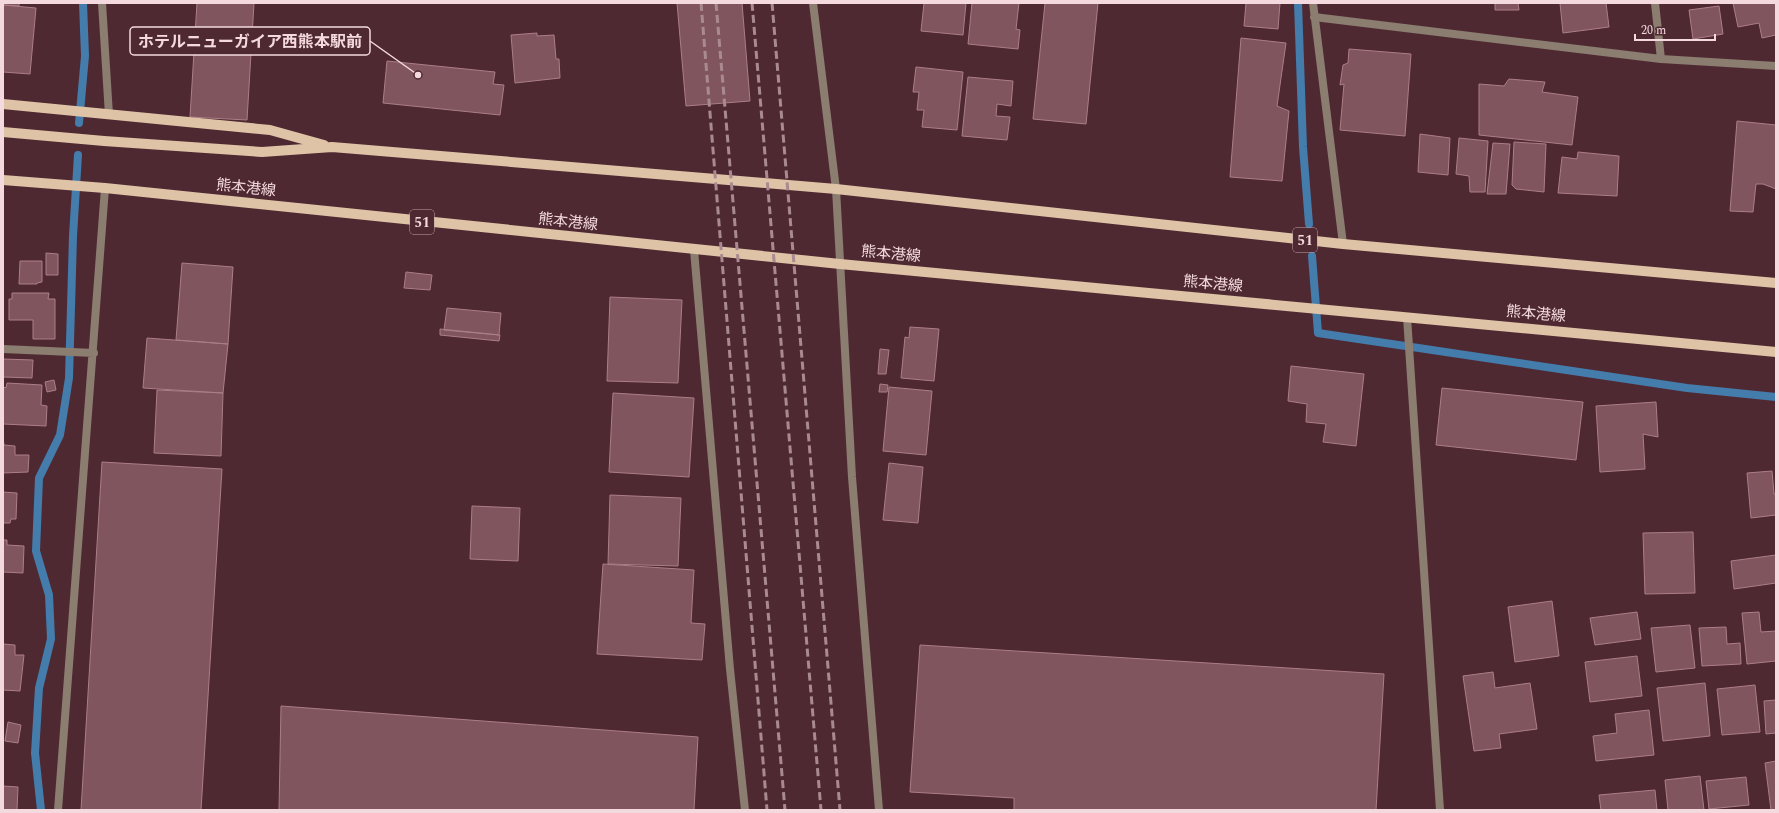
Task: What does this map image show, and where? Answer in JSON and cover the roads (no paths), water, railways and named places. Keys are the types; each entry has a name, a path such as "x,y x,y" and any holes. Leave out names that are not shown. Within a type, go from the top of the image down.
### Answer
{"main road":[{"name":"51","path":"3,104 270,130 332,147"},
{"name":"51","path":"3,132 262,152 332,147 836,189 1343,244 1776,283"},
{"name":"熊本港線","path":"3,180 104,188 694,250 1776,352"}],"street":[{"path":"102,3 109,114"},
{"path":"813,3 836,189 852,477 879,810"},
{"path":"1313,3 1343,244"},
{"path":"1655,3 1661,59"},
{"path":"1314,17 1661,59 1776,66"},
{"path":"58,810 94,353 104,188"},
{"path":"694,250 730,669 745,810"},
{"path":"1407,317 1440,810"},
{"path":"3,349 94,353"}],"waterway":[{"path":"79,123 85,56 83,3"},
{"path":"1298,3 1303,147 1309,224"},
{"path":"41,810 35,753 39,688 51,639 49,595 36,551 39,478 60,435 69,378 73,236 78,155"},
{"path":"1312,256 1318,333 1687,388 1776,397"}],"railway":[{"path":"701,3 767,810"},
{"path":"716,3 785,810"},
{"path":"752,3 821,810"},
{"path":"772,3 840,810"}],"place":[{"name":"ホテルニューガイア西熊本駅前","path":"418,75"}]}
